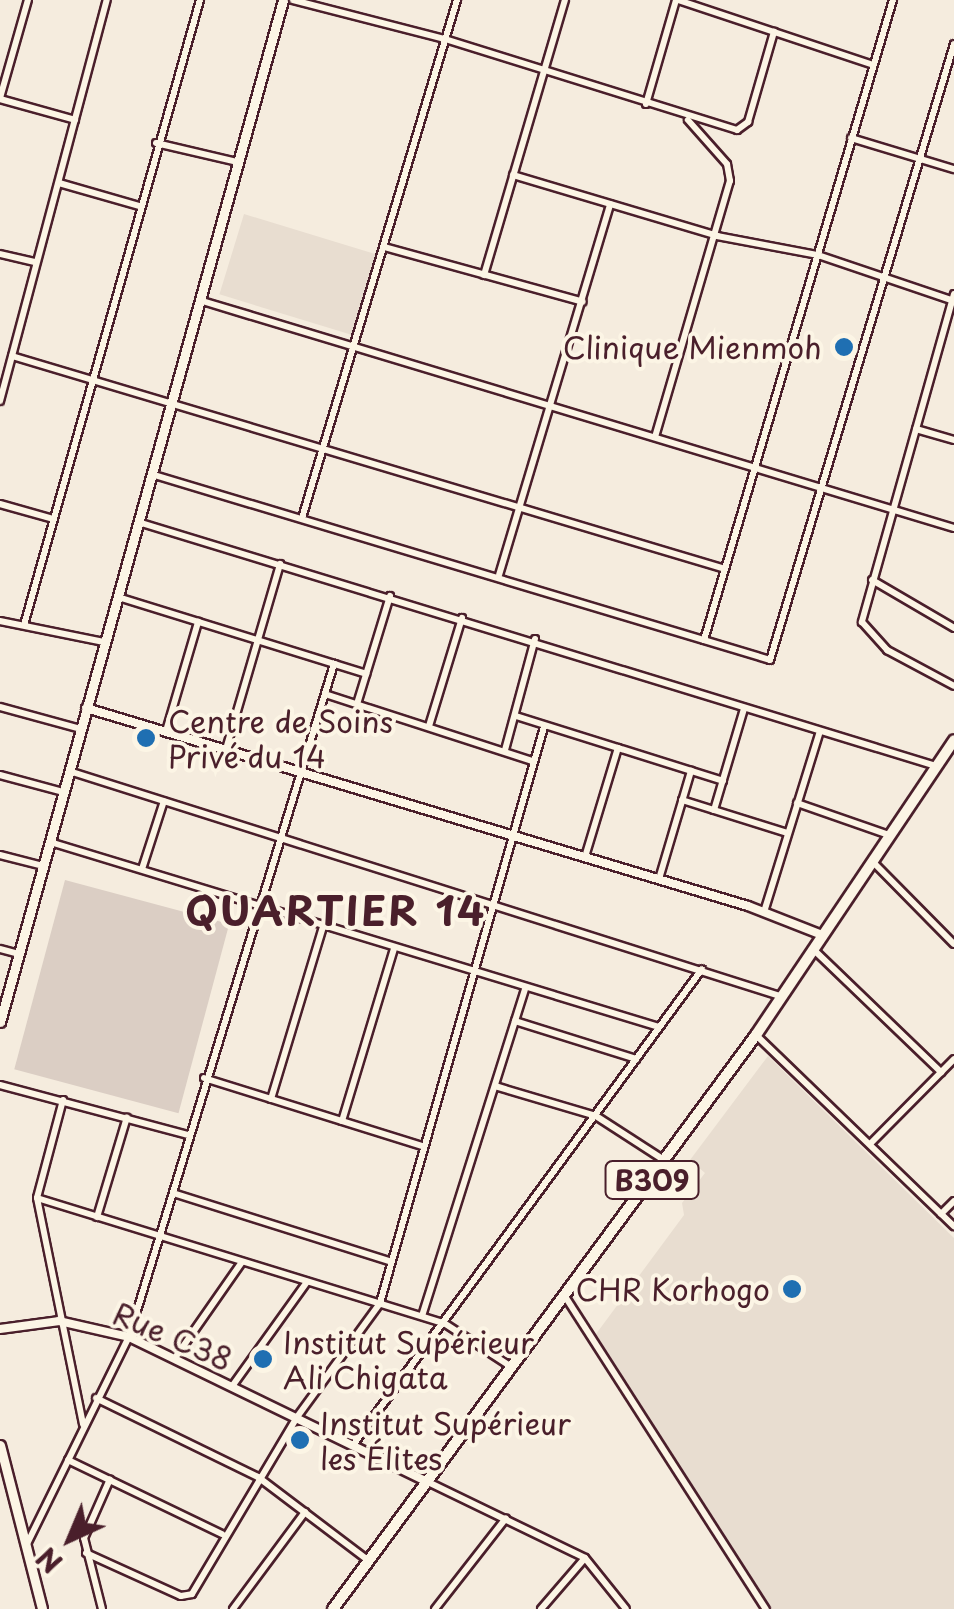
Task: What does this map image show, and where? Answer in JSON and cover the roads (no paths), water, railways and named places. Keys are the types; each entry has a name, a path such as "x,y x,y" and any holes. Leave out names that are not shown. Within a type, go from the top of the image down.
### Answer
{"main road":[{"path":"0,1022 283,0"},
{"name":"B309","path":"333,1609 666,1161 953,744"},
{"path":"0,1445 42,1609"}],"street":[{"path":"28,0 0,99 75,120"},
{"path":"0,401 107,0"},
{"path":"24,625 138,206 200,0"},
{"path":"293,0 445,38 687,120 745,126 774,32"},
{"path":"302,518 457,0"},
{"path":"484,274 565,0"},
{"path":"646,105 677,0 873,64"},
{"path":"704,640 893,0"},
{"path":"150,474 499,575 770,660 954,44"},
{"path":"655,438 730,181 727,164 687,120"},
{"path":"851,138 954,169"},
{"path":"156,143 237,162"},
{"path":"513,175 716,236 818,255 884,280 953,299 890,508 862,622 868,632 954,686"},
{"path":"60,183 138,206"},
{"path":"499,575 554,407 610,204"},
{"path":"384,247 583,302"},
{"path":"0,254 36,262"},
{"path":"198,300 954,528"},
{"path":"12,356 725,570"},
{"path":"916,429 954,440"},
{"path":"0,504 53,520"},
{"path":"137,522 535,639 744,709 936,766"},
{"path":"226,748 280,564"},
{"path":"872,580 954,628"},
{"path":"117,596 366,674"},
{"path":"357,704 390,596"},
{"path":"429,726 462,618"},
{"path":"0,621 104,642"},
{"path":"166,731 198,622"},
{"path":"505,750 535,639"},
{"path":"25,1547 129,1337 204,1078 334,664"},
{"path":"325,694 533,761"},
{"path":"0,706 81,728"},
{"path":"86,708 764,912 822,935"},
{"path":"714,810 744,709"},
{"path":"516,716 722,781"},
{"path":"86,1553 186,1597 296,1417 380,1304 471,972 544,726"},
{"path":"764,912 820,731"},
{"path":"585,857 618,748"},
{"path":"659,880 691,771"},
{"path":"69,772 780,996"},
{"path":"0,775 64,792"},
{"path":"682,800 788,833"},
{"path":"142,870 164,801"},
{"path":"797,803 889,834"},
{"path":"50,842 659,1027"},
{"path":"0,855 43,866"},
{"path":"872,861 954,944"},
{"path":"271,1099 323,927"},
{"path":"0,948 19,954"},
{"path":"342,1121 394,948"},
{"path":"813,948 941,1072"},
{"path":"352,1445 702,969"},
{"path":"422,1316 526,987"},
{"path":"515,1021 636,1059"},
{"path":"756,1035 954,1226"},
{"path":"871,1143 954,1059"},
{"path":"204,1078 422,1146"},
{"path":"0,1085 188,1135"},
{"path":"494,1086 596,1116 666,1161"},
{"path":"62,1100 37,1198 83,1424"},
{"path":"98,1217 127,1118"},
{"path":"173,1193 389,1262"},
{"path":"37,1198 444,1323 514,1368"},
{"path":"942,1214 954,1201"},
{"path":"175,1358 242,1262"},
{"path":"233,1385 306,1282"},
{"path":"566,1298 766,1609"},
{"name":"Rue C38","path":"0,1328 59,1321 129,1337 428,1482"},
{"path":"96,1398 258,1478 369,1562"},
{"path":"68,1460 222,1534"},
{"path":"102,1609 86,1553 85,1532 110,1479"},
{"path":"428,1482 584,1558 626,1609"},
{"path":"233,1609 305,1512"},
{"path":"435,1609 506,1518"},
{"path":"540,1609 584,1558"}],"place":[{"name":"Clinique Mienmoh","path":"844,347"},
{"name":"Centre de Soins Privé du 14","path":"146,738"},
{"name":"CHR Korhogo","path":"792,1289"},
{"name":"Institut Supérieur Ali Chigata","path":"263,1359"},
{"name":"Institut Supérieur les Élites","path":"300,1440"}],"district":[{"name":"QUARTIER 14","path":"336,910"}]}
